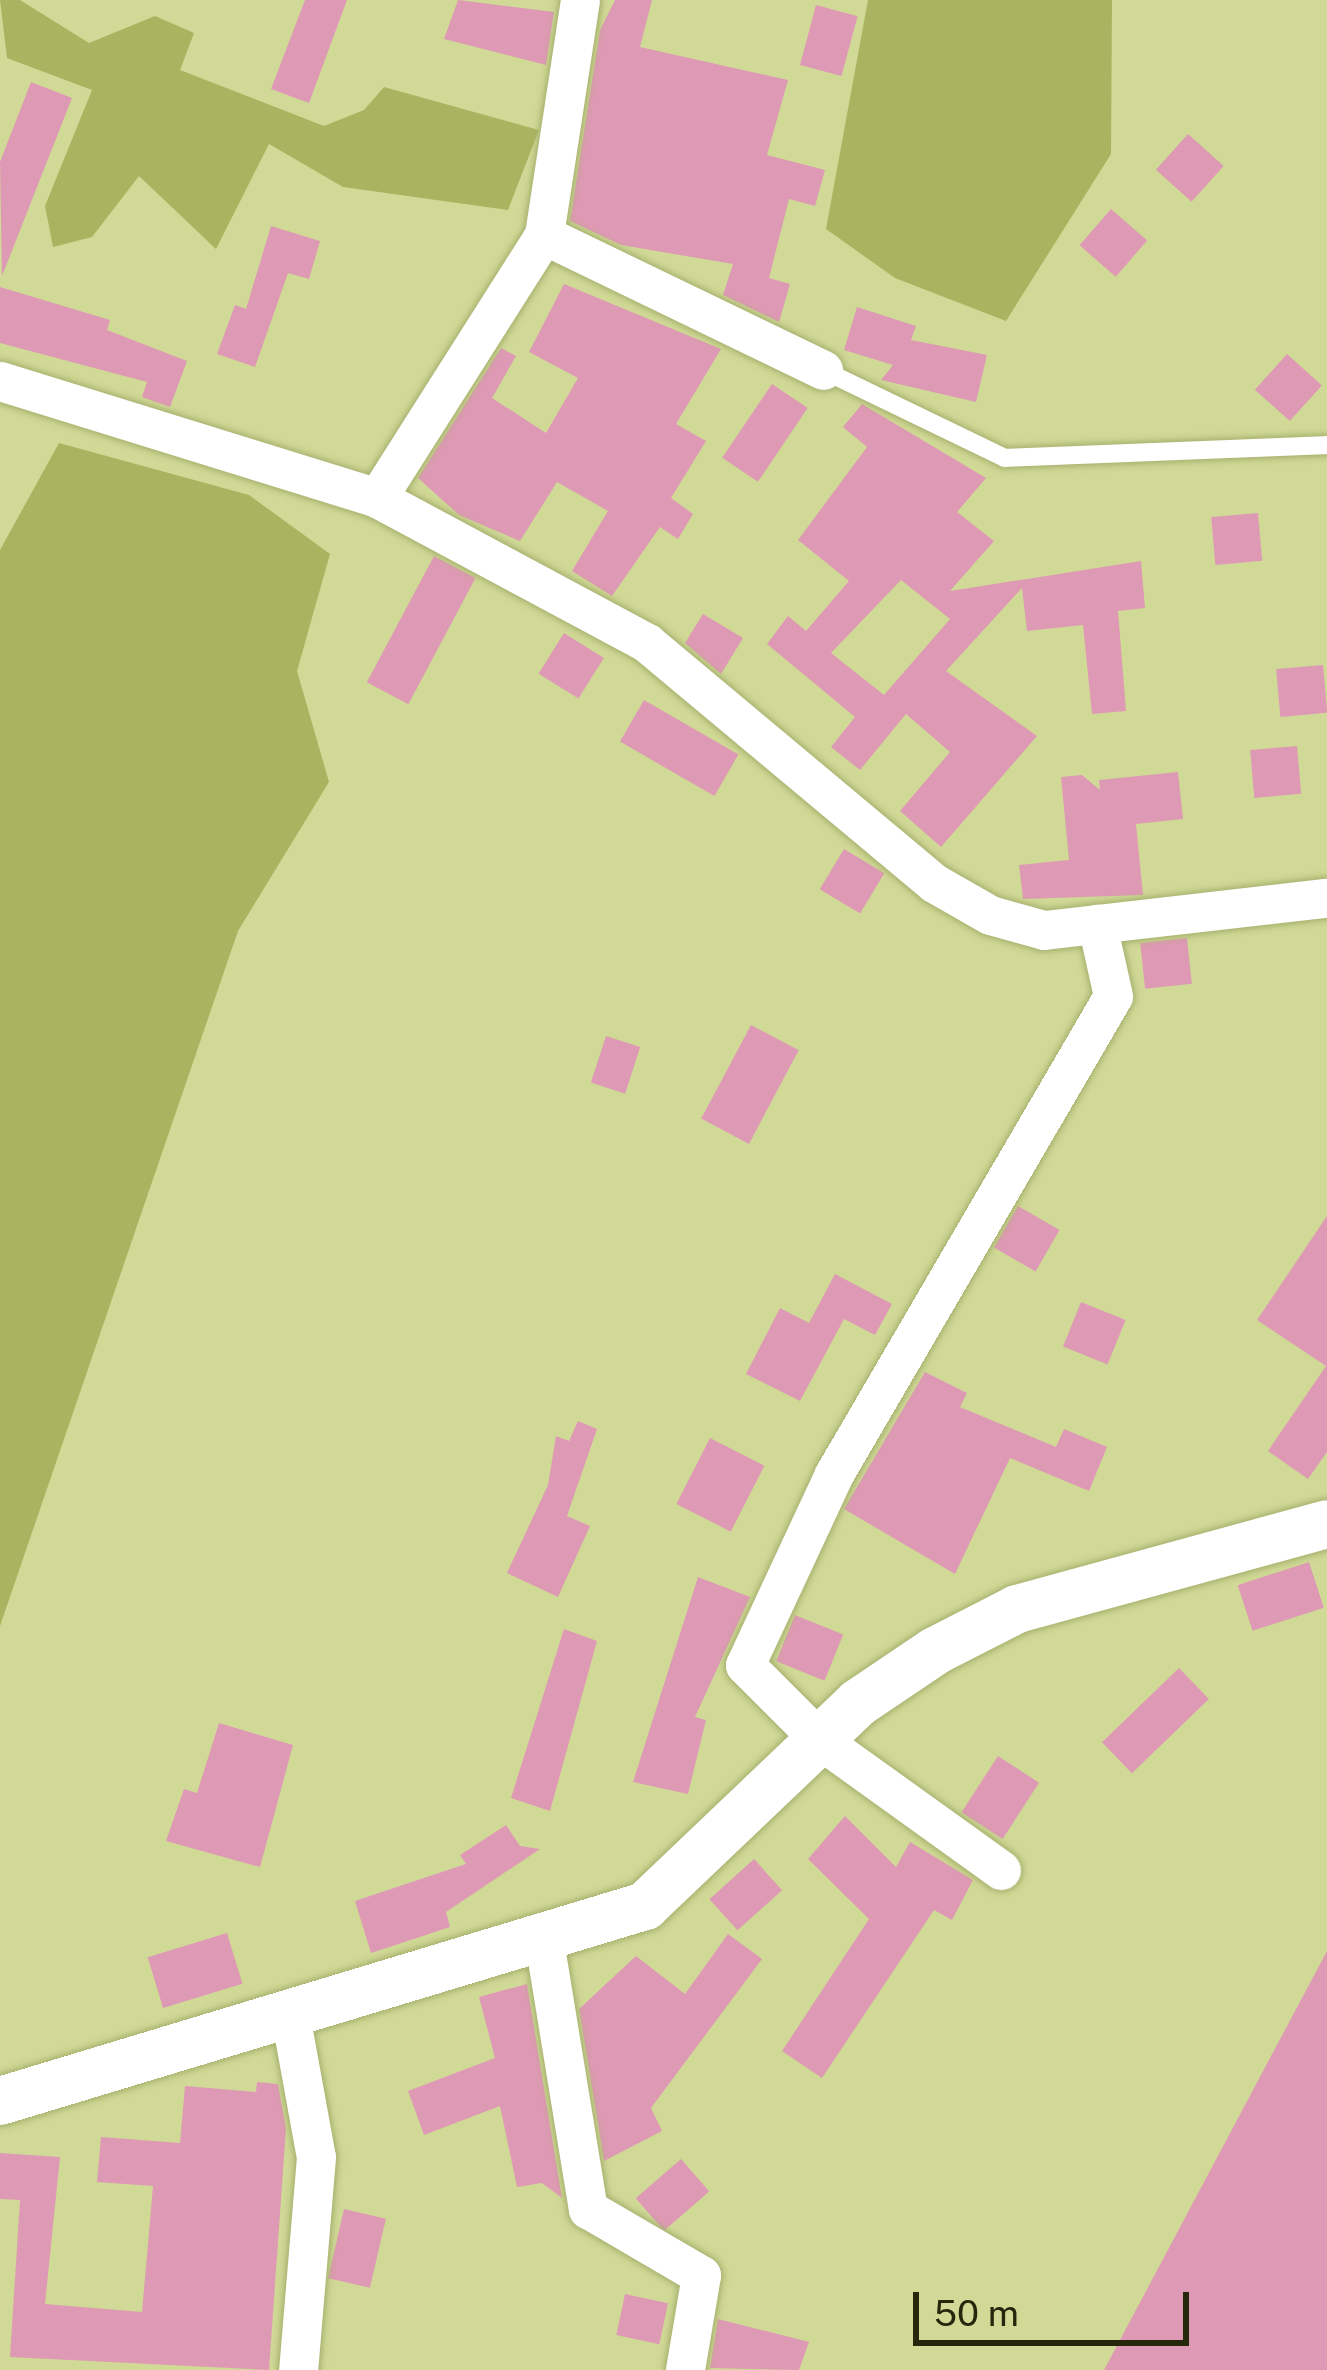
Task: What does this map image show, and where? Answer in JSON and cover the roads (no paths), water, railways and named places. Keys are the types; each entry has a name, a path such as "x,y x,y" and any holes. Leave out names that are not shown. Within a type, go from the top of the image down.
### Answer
{"street":[{"path":"377,498 544,235 580,0"},
{"path":"544,235 823,370"},
{"path":"0,381 377,498 647,643 934,883 1044,930 1327,898"},
{"path":"1001,1870 820,1740 745,1665 833,1474 1113,996 1097,924"},
{"path":"0,2102 142,2066 289,2009 544,1941 645,1906 820,1740 934,1651 1017,1609 1327,1523"},
{"path":"544,1941 588,2209 700,2275 685,2370"},
{"path":"289,2009 316,2157 298,2370"}],"lane":[{"path":"823,370 1005,458 1327,445"}]}
